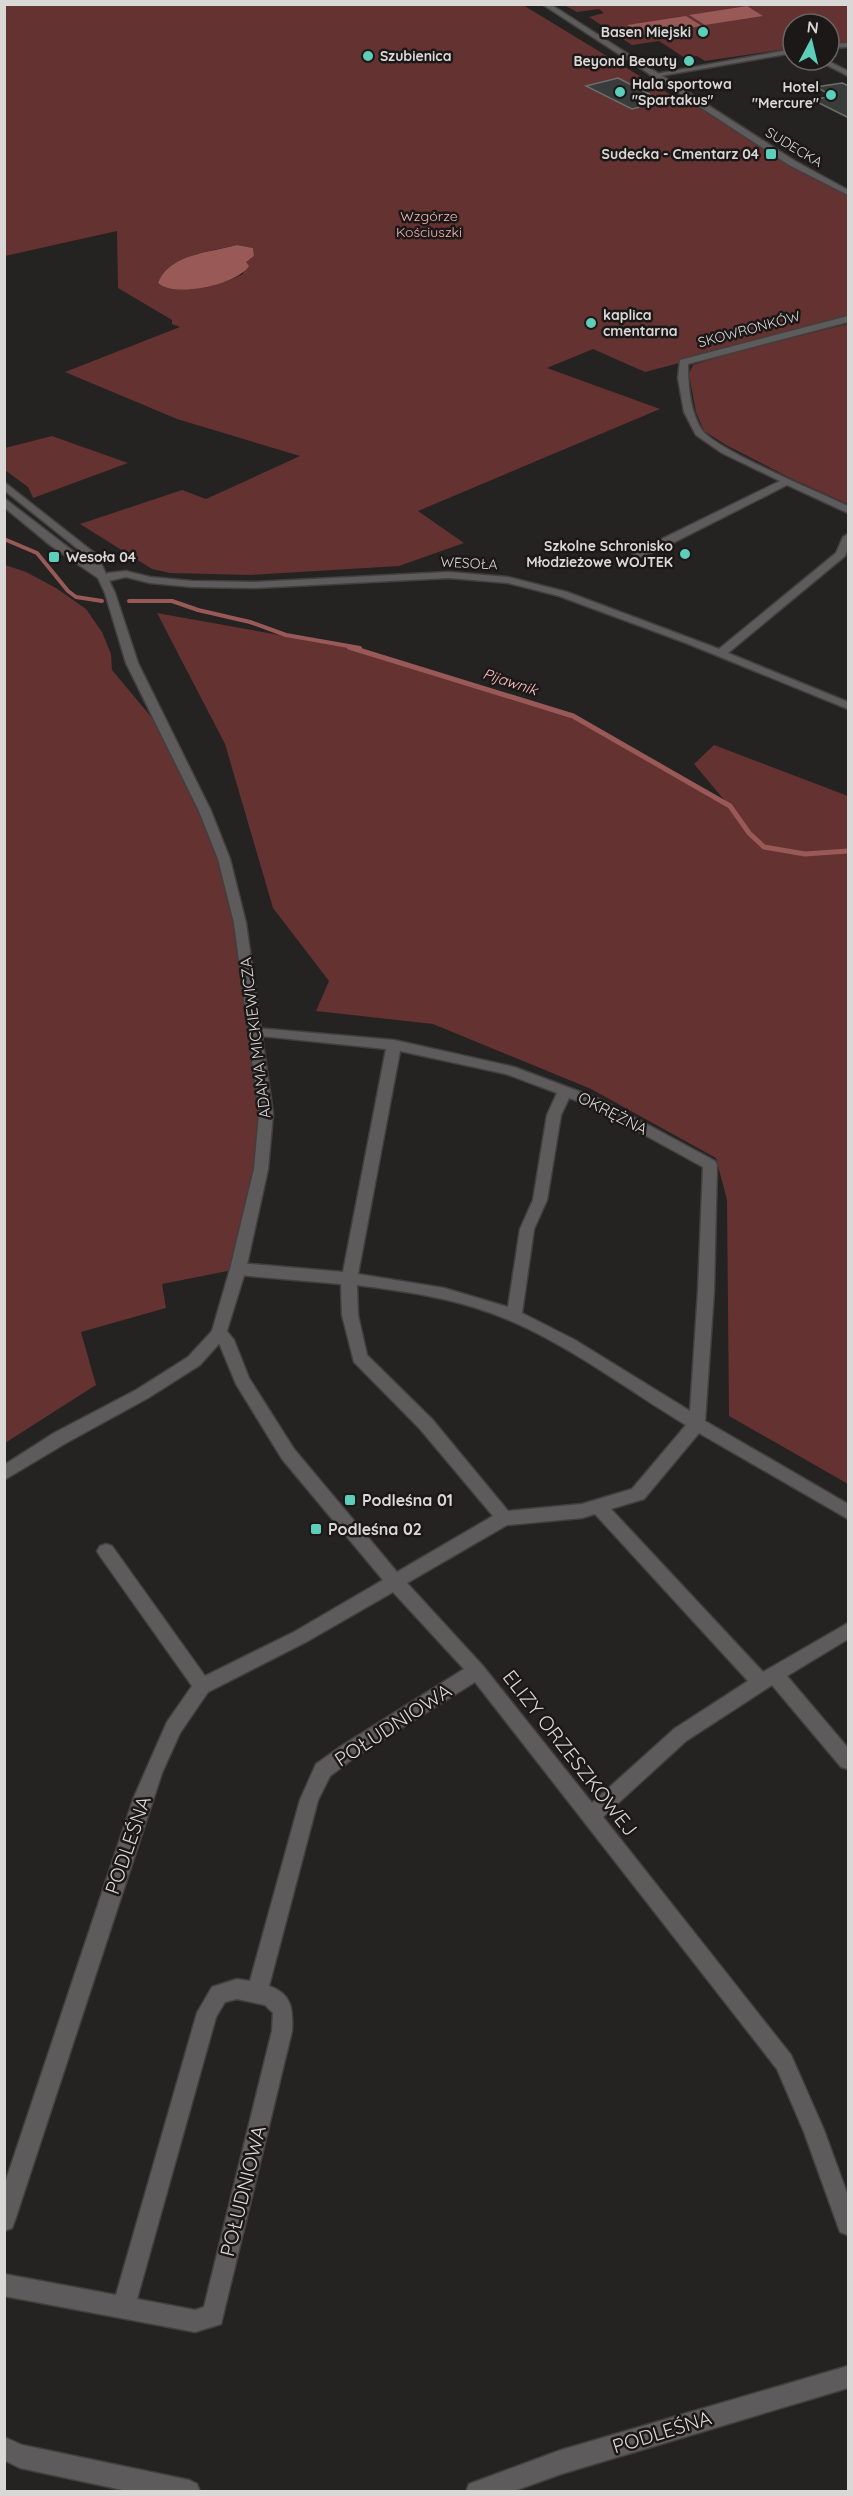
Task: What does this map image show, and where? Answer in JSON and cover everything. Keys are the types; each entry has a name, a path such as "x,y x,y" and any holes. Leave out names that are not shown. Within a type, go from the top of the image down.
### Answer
{"street":[{"name":"SUDECKA","path":"545,4 792,163 849,193"},
{"path":"654,75 781,53"},
{"name":"SKOWRONKÓW","path":"849,319 683,363 683,378 689,412 699,433 725,451 849,510"},
{"path":"637,555 787,481"},
{"name":"ADAMA MICKIEWICZA","path":"4,485 92,555 104,579 132,663 173,743 224,859 240,923 266,1114 264,1144 238,1269 219,1333 194,1361 142,1394 60,1438 4,1474"},
{"path":"4,501 54,543 104,579"},
{"path":"721,653 845,556 849,537"},
{"name":"WESOŁA","path":"104,579 112,575 126,574 192,584 255,585 449,575 507,580 563,594 721,653 849,705"},
{"name":"OKRĘŻNA","path":"256,1032 394,1045 509,1070 597,1102 710,1165 706,1291 697,1424"},
{"path":"394,1045 349,1280 350,1315 360,1358 426,1424 504,1518 582,1511 638,1494 697,1424"},
{"path":"514,1316 526,1229 540,1200 554,1115 566,1090"},
{"path":"238,1269 422,1290 473,1301 514,1316 560,1339 697,1424 849,1512"},
{"name":"ELIZY ORZESZKOWEJ","path":"219,1333 226,1340 242,1380 288,1454 394,1581 477,1671 784,2061 844,2198 849,2224"},
{"path":"598,1506 849,1761"},
{"name":"PODLEŚNA","path":"4,2220 103,1917 161,1751 191,1699 202,1686 300,1637 504,1518"},
{"path":"106,1551 202,1686"},
{"path":"591,1816 680,1735 767,1678 849,1630"},
{"name":"POŁUDNIOWA","path":"4,2285 195,2321 213,2316 282,2031 284,2010 272,1997 257,1992 309,1800 323,1770 349,1751 477,1671"},
{"path":"124,2307 207,2013 219,1994 237,1989 257,1992"},
{"name":"PODLEŚNA","path":"477,2492 561,2463 849,2377"},
{"path":"4,2448 20,2456 189,2492"}],"green space":[{"name":"Wzgórze Kościuszki","path":"5,5 523,5 676,98 688,96 848,193 848,319 645,372 593,349 547,368 660,409 418,511 464,543 399,566 251,575 170,573 152,569 80,524 182,490 206,499 300,456 177,419 65,372 180,327 118,288 117,231 5,256","holes":["237,245 253,248 254,256 245,262 243,274 235,278 213,285 188,289 166,287 158,283 163,274 181,260 203,252"]},
{"name":"Basen Miejski","path":"564,5 848,5 848,43 841,43 841,12 781,12 781,50 705,61 697,56 685,58 659,41 632,45 589,17 604,13 599,9 577,12"},
{"path":"848,324 848,504 790,478 704,431 696,412 689,374 693,365 731,353"},
{"path":"52,436 128,463 33,498 28,487 5,470 5,448"},
{"path":"5,565 26,572 56,588 86,609 102,632 111,654 112,670 173,743 224,859 266,1114 238,1269 162,1284 166,1308 81,1332 96,1385 5,1443"},
{"path":"157,613 360,648 561,711 731,808 694,764 714,745 848,796 848,1484 729,1416 727,1200 716,1158 591,1089 433,1024 316,1011 329,981 273,908 225,744"}],"shaded area":[{"path":"747,6 763,16 705,25 689,15"},
{"path":"686,16 702,26 643,35 627,25"},
{"path":"237,245 253,248 254,256 246,262 249,266 232,279 191,289 166,287 158,283 163,273 181,260 203,252"}],"building":[{"name":"Hala sportowa \"Spartakus\"","path":"618,78 663,101 632,109 586,86"},
{"path":"842,83 849,86 849,118 813,100 832,96 816,87"}],"waterway":[{"name":"Pijawnik","path":"4,539 37,553 68,591 76,597 102,601"},
{"name":"Pijawnik","path":"129,601 172,601 198,610 250,622 286,635 360,648"},
{"name":"Pijawnik","path":"349,647 573,716 730,806 749,833 764,847 805,854 848,851"}],"place":[{"name":"Basen Miejski","path":"703,32"},
{"name":"Szubienica","path":"368,56"},
{"name":"Beyond Beauty","path":"689,61"},
{"name":"Hala sportowa \"Spartakus\"","path":"620,92"},
{"name":"Hotel \"Mercure\"","path":"831,95"},
{"name":"Sudecka - Cmentarz 04","path":"771,154"},
{"name":"kaplica cmentarna","path":"591,323"},
{"name":"Szkolne Schronisko Młodzieżowe WOJTEK","path":"685,554"},
{"name":"Wesoła 04","path":"54,557"},
{"name":"Podleśna 01","path":"350,1500"},
{"name":"Podleśna 02","path":"316,1529"}]}
